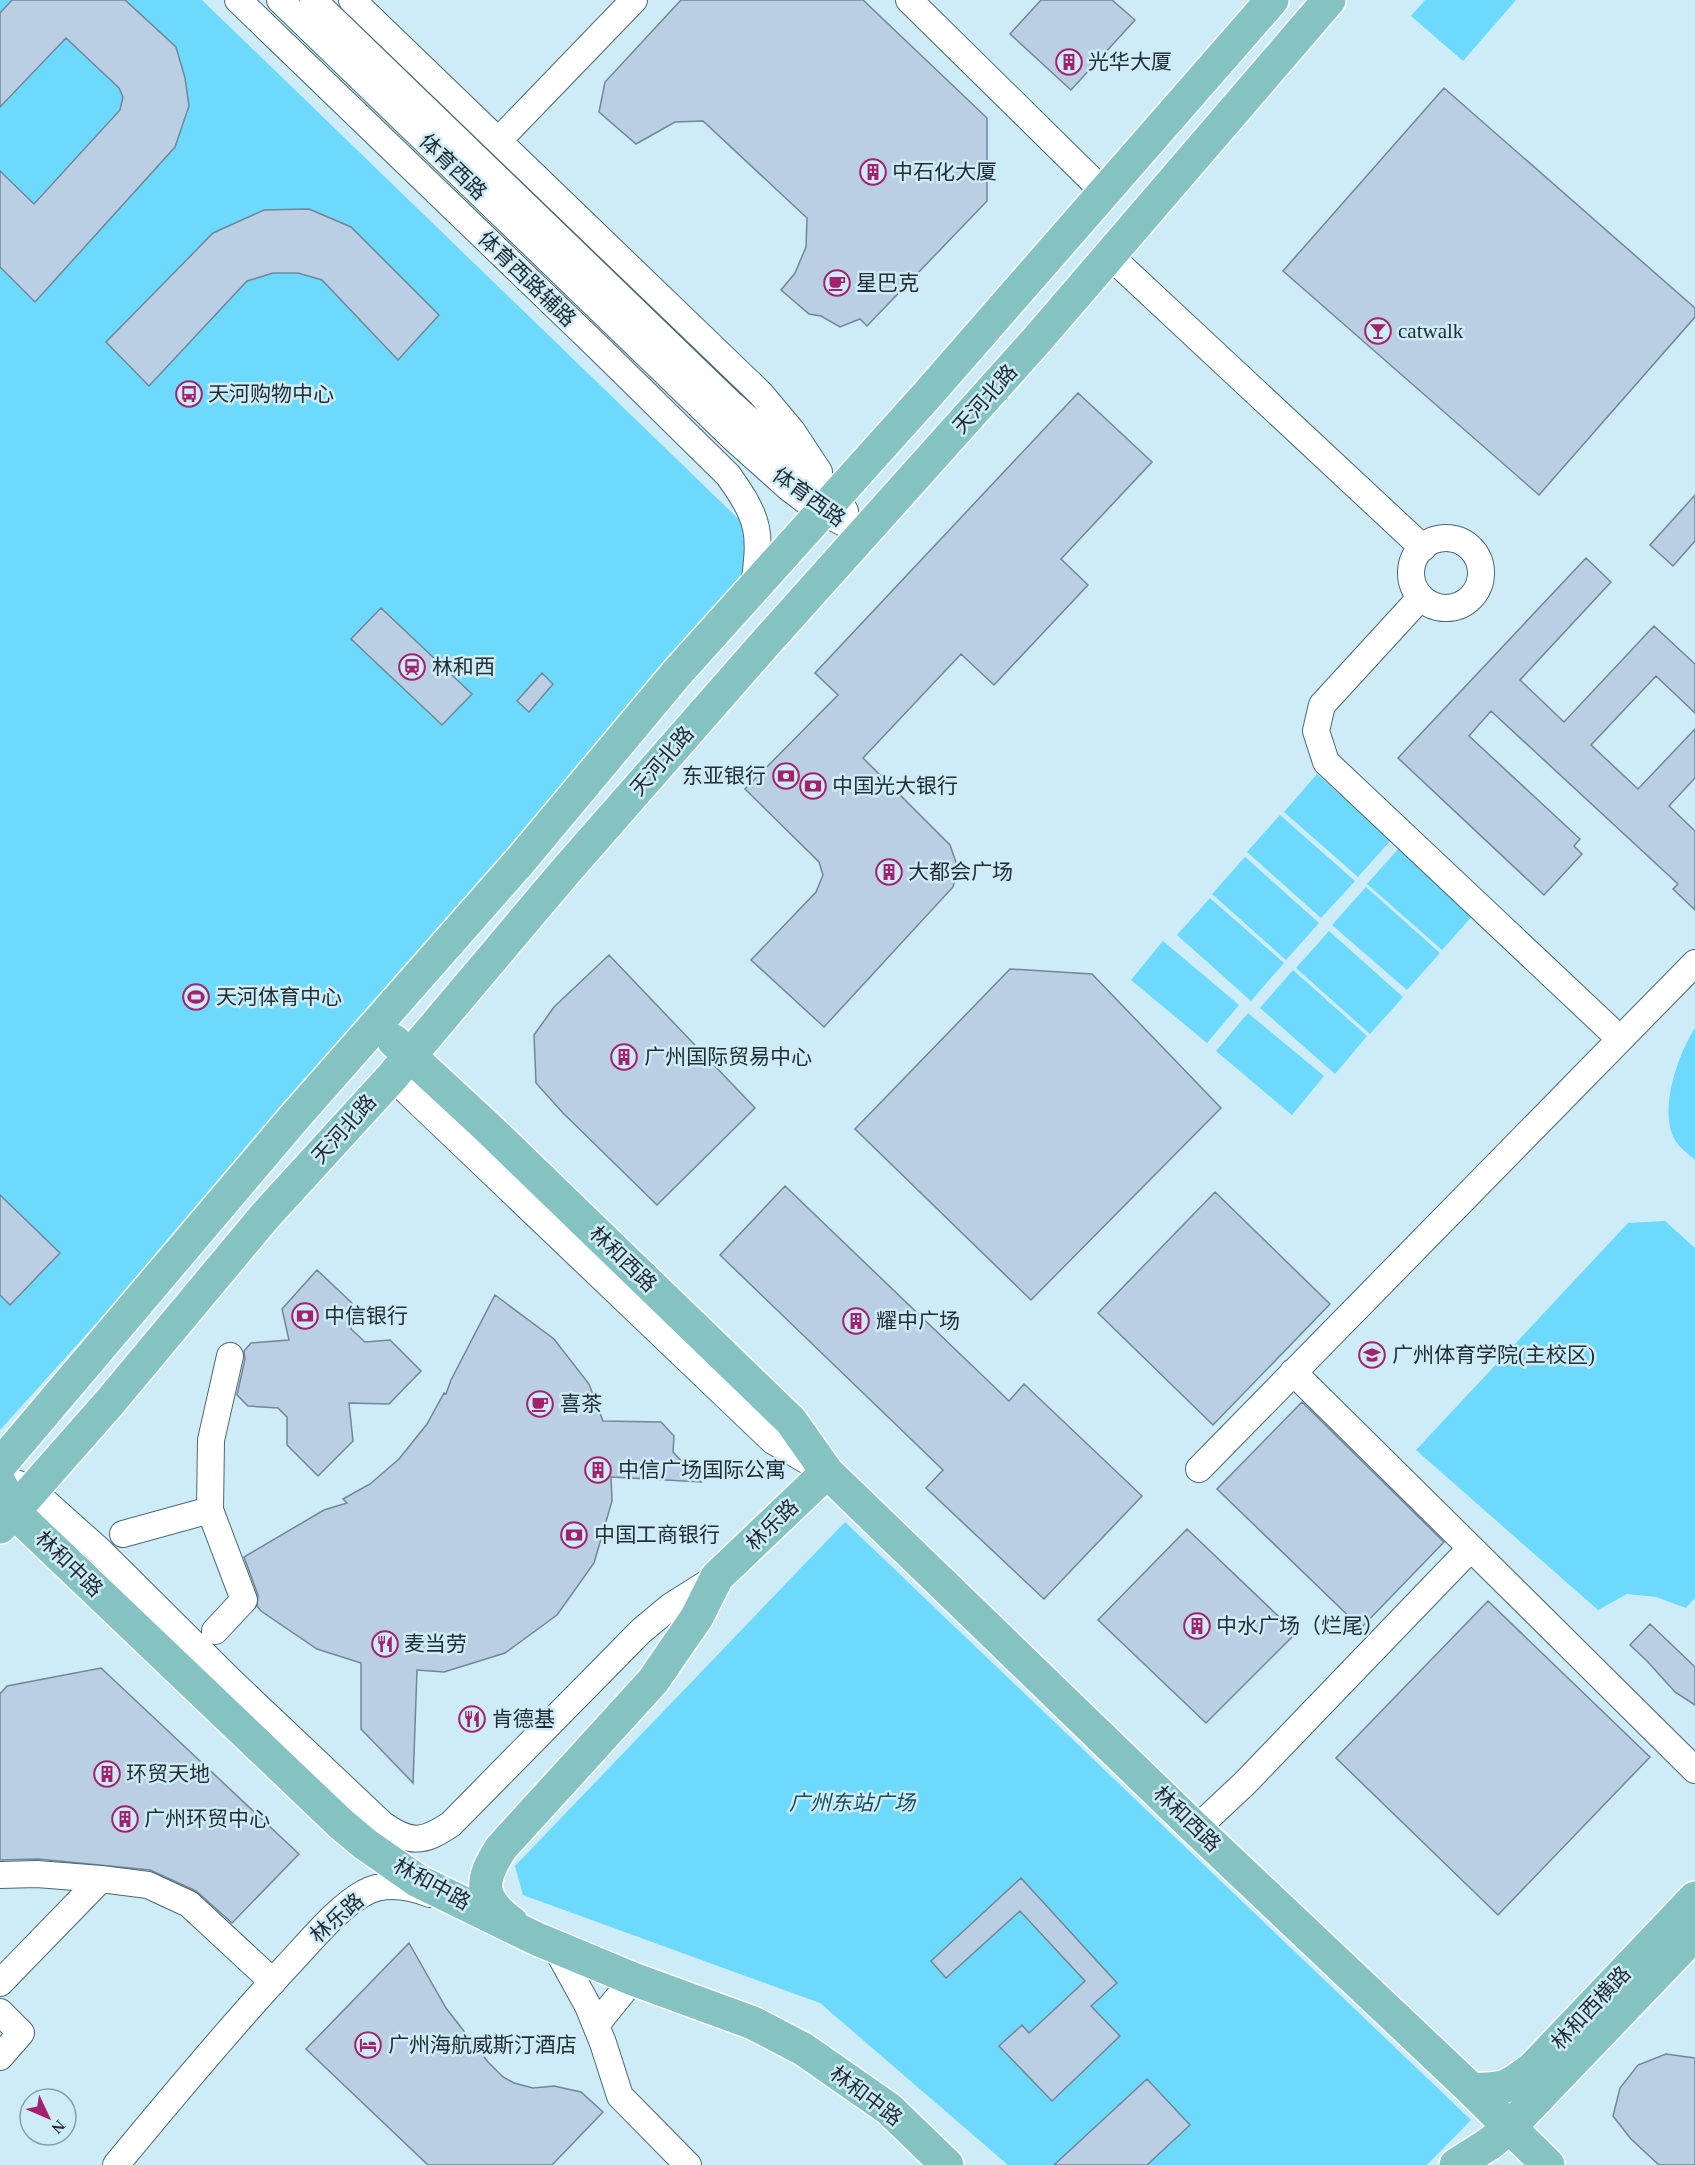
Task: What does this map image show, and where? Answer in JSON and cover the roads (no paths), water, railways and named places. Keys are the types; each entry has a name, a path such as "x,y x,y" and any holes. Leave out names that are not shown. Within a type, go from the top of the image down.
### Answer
{"main road":[{"name":"天河北路","path":"0,1465 191,1237 521,860 651,704 928,394 1272,0"},
{"name":"天河北路","path":"12,1503 110,1402 237,1249 401,1066 576,859 963,424 1329,0"},
{"path":"928,394 963,424"},
{"name":"林和西路","path":"376,1024 401,1066 791,1420 826,1472 1196,1829 1472,2089 1548,2165"},
{"name":"林乐路","path":"523,1932 494,1909 488,1900 486,1877 501,1848 654,1681 697,1617 717,1577 826,1472"},
{"name":"林和中路","path":"12,1503 340,1823 365,1844 418,1881 523,1932 633,1979 753,2023 803,2049 889,2109 947,2165"},
{"name":"林和西横路","path":"1472,2089 1499,2090 1514,2083 1532,2069 1695,1898"},
{"name":"林和西横路","path":"1456,2165 1509,2128 1695,1934"}],"street":[{"name":"体育西路辅路","path":"238,0 602,351 728,476 744,497 759,534 754,587"},
{"name":"体育西路","path":"280,0 732,436 789,488 829,505"},
{"name":"体育西路","path":"314,0 726,399 829,505 864,534"},
{"path":"352,0 768,403 792,431 829,505"},
{"path":"499,140 634,0"},
{"path":"909,0 1105,192"},
{"path":"307,66 328,46"},
{"path":"1110,256 1423,548"},
{"path":"1448,539 1460,541 1470,547 1481,568 1476,591 1468,600 1458,606 1447,608 1436,607 1421,597 1413,585 1412,574 1413,563 1423,548 1436,540 1448,539"},
{"path":"1421,597 1322,705 1316,731 1326,762 1620,1039"},
{"path":"1199,1469 1695,963"},
{"path":"215,1630 244,1600 210,1510 211,1440 230,1356"},
{"path":"1293,1372 1695,1770"},
{"name":"林和中路","path":"0,1475 12,1503 99,1550 231,1681 382,1824"},
{"path":"123,1533 210,1510"},
{"path":"1196,1829 1245,1783 1471,1548"},
{"name":"林乐路","path":"382,1824 404,1838 414,1840 427,1838 451,1824 640,1631 671,1606 717,1577"},
{"path":"0,1875 37,1874 148,1885 189,1904 273,1982"},
{"path":"0,1983 101,1879"},
{"name":"林乐路","path":"116,2165 229,2030 312,1939 365,1892 389,1885 415,1888 523,1932"},
{"path":"555,1946 588,2006 620,2096 688,2165"},
{"path":"596,2025 633,1979"},
{"path":"0,2012 21,2033 0,2057"}],"place":[{"name":"光华大厦","path":"1069,62"},
{"name":"中石化大厦","path":"873,172"},
{"name":"星巴克","path":"837,283"},
{"name":"catwalk","path":"1378,331"},
{"name":"天河购物中心","path":"189,394"},
{"name":"林和西","path":"412,667"},
{"name":"东亚银行","path":"786,776"},
{"name":"中国光大银行","path":"813,786"},
{"name":"大都会广场","path":"889,872"},
{"name":"天河体育中心","path":"196,997"},
{"name":"广州国际贸易中心","path":"624,1057"},
{"name":"中信银行","path":"305,1316"},
{"name":"耀中广场","path":"856,1321"},
{"name":"广州体育学院(主校区)","path":"1372,1355"},
{"name":"喜茶","path":"540,1404"},
{"name":"中信广场国际公寓","path":"598,1470"},
{"name":"中国工商银行","path":"574,1535"},
{"name":"中水广场（烂尾）","path":"1197,1626"},
{"name":"麦当劳","path":"385,1644"},
{"name":"肯德基","path":"472,1719"},
{"name":"环贸天地","path":"107,1774"},
{"name":"广州环贸中心","path":"125,1819"},
{"name":"广州海航威斯汀酒店","path":"368,2045"}],"park label":[{"name":"广州东站广场","path":"852,1803"}]}
